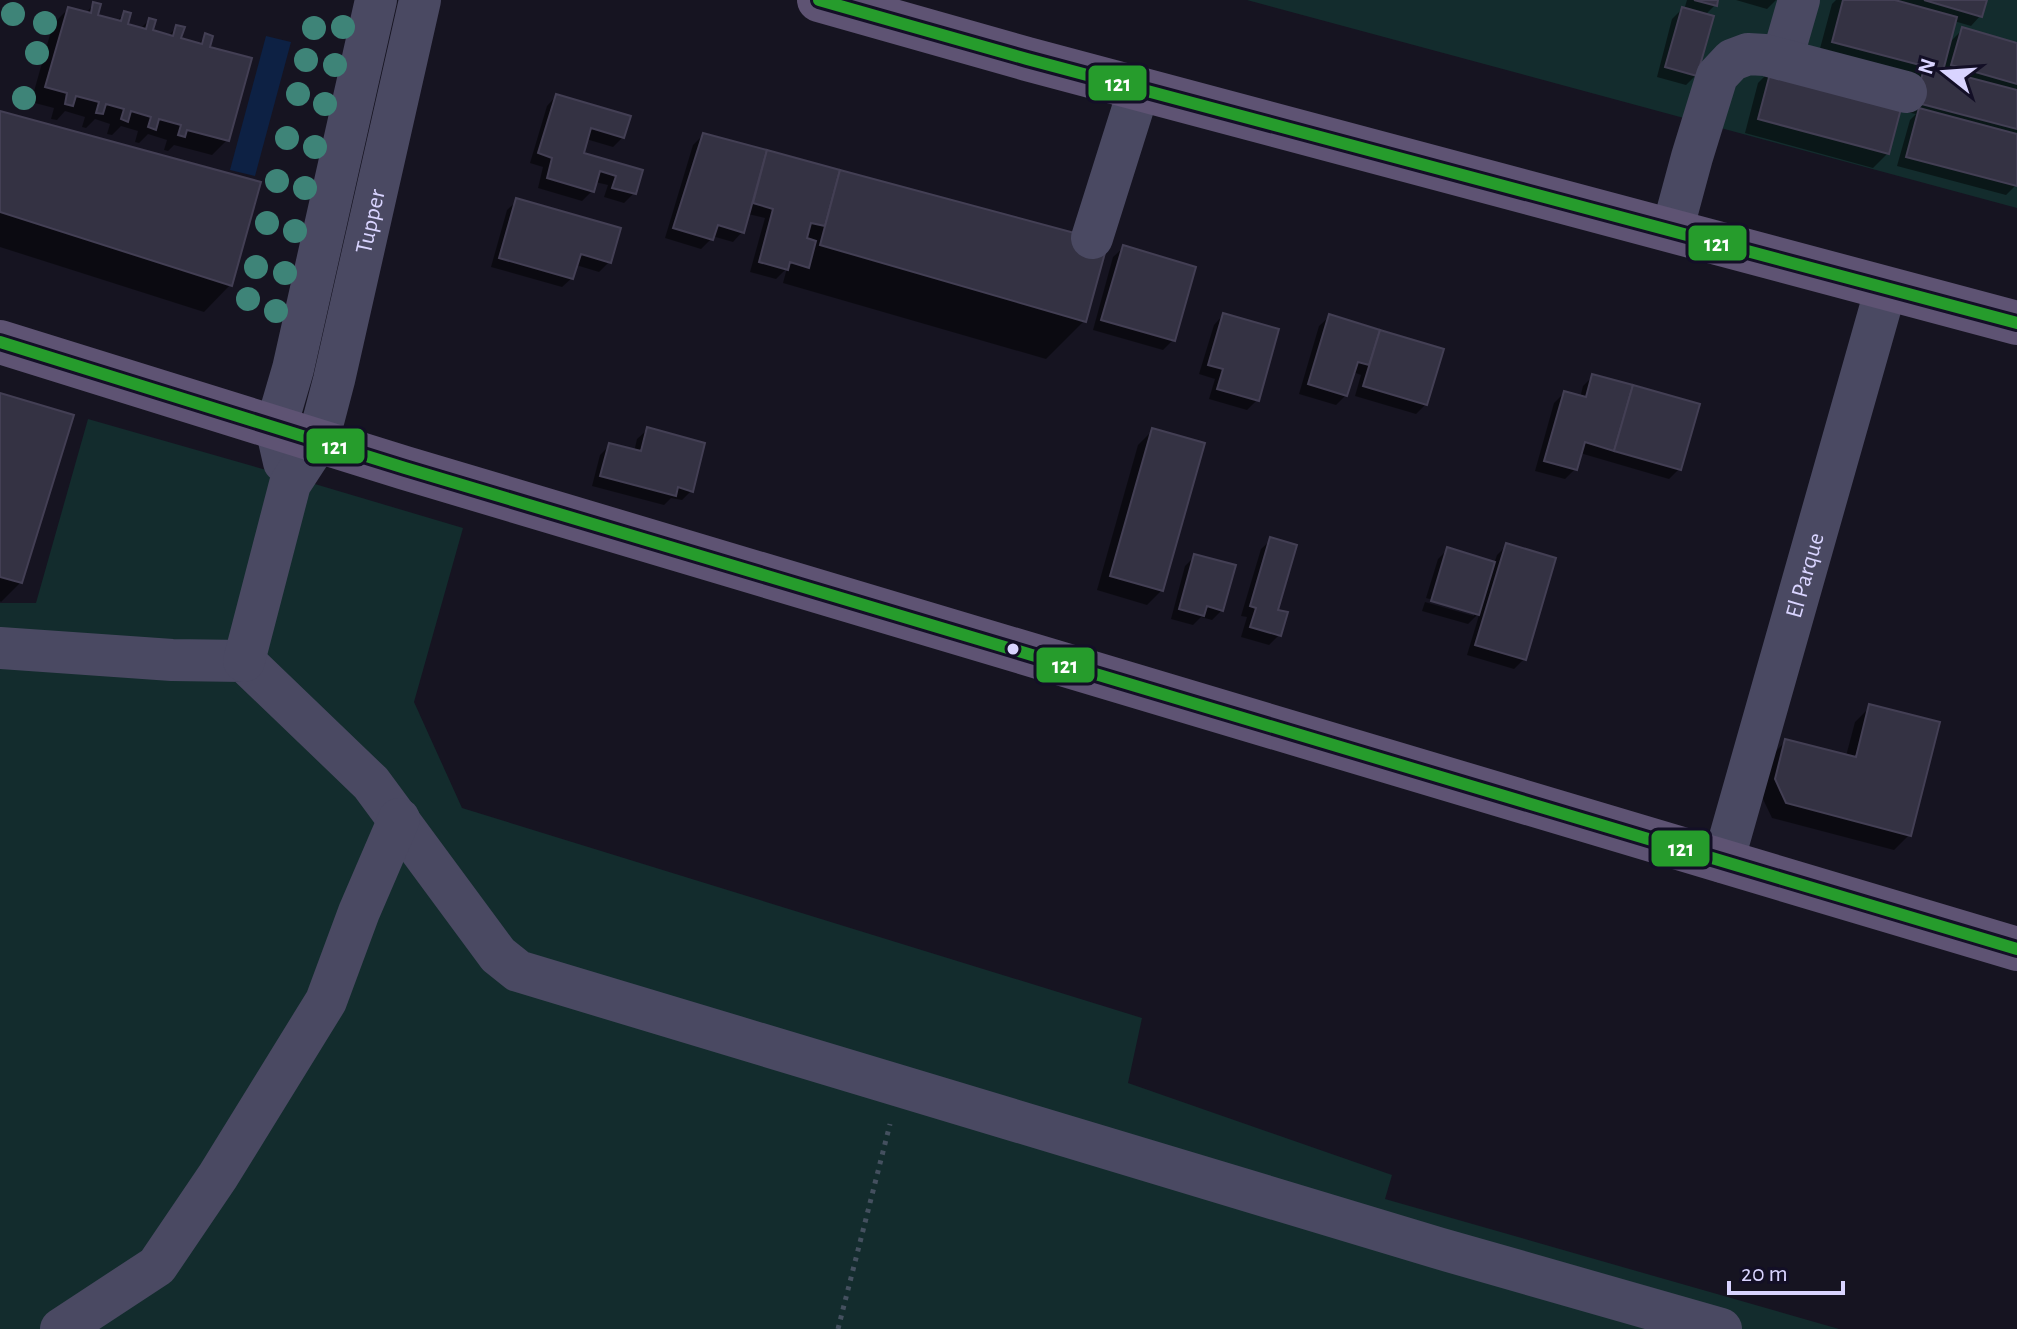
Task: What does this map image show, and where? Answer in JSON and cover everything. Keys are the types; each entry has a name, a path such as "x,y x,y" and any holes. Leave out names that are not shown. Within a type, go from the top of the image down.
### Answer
{"main road":[{"path":"819,0 1139,89 2017,323"},
{"path":"0,342 318,441 2017,949"}],"street":[{"name":"Tupper","path":"276,427 293,369 376,0"},
{"name":"Tupper","path":"290,484 318,441 420,0"},
{"path":"1782,59 1799,0"},
{"path":"1672,231 1717,76 1732,60 1748,54 1765,55 1906,92"},
{"path":"1092,238 1139,89"},
{"name":"El Parque","path":"1723,862 1886,288"},
{"path":"244,661 290,484 276,427"},
{"path":"0,648 172,660 244,661 371,783 498,955 518,971 1438,1248 1721,1329"},
{"path":"61,1329 157,1266 218,1176 326,1001 359,912 399,819"}],"path":[{"path":"838,1329 899,1086"}],"green space":[{"path":"1247,0 2017,0 2017,208"},
{"path":"88,419 463,528 414,702 462,808 1142,1018 1128,1083 1392,1175 1385,1199 1839,1329 0,1329 0,603 36,603"}],"water":[{"path":"266,36 291,42 255,176 230,170"}],"building":[{"path":"1694,0 1718,0 1717,6"},
{"path":"1843,0 1895,0 1957,17 1943,71 1832,42"},
{"path":"1924,0 1987,0 1982,17"},
{"path":"93,2 101,4 98,15 121,21 124,11 131,13 128,24 146,29 149,18 156,20 153,30 173,36 176,25 185,27 181,38 202,44 205,33 213,36 210,47 252,58 229,141 187,130 185,137 178,135 181,125 159,119 156,130 148,127 151,117 131,111 128,122 121,119 124,109 106,104 103,114 96,113 99,102 76,96 73,106 65,104 67,93 45,87 68,7 91,13"},
{"path":"1682,7 1714,16 1697,76 1665,67"},
{"path":"1962,27 2017,43 2017,84 1951,65"},
{"path":"1772,66 1903,101 1889,154 1758,119"},
{"path":"1925,66 2017,90 2017,129 1914,102"},
{"path":"556,94 631,116 624,138 591,128 584,153 643,170 636,194 612,188 616,176 600,171 594,192 547,178 552,158 538,153"},
{"path":"1919,108 2017,134 2017,186 1906,157"},
{"path":"0,111 261,182 232,286 0,212"},
{"path":"703,133 767,150 744,233 718,225 713,240 673,228"},
{"path":"767,150 840,170 825,226 811,223 807,238 816,241 809,268 790,262 788,270 759,262 773,209 753,203"},
{"path":"840,170 1108,242 1086,322 820,245"},
{"path":"516,198 621,228 611,263 581,254 573,279 499,258"},
{"path":"1123,245 1196,267 1175,341 1101,320"},
{"path":"1223,313 1279,329 1259,401 1217,389 1223,369 1208,365"},
{"path":"1329,314 1380,330 1369,365 1358,362 1347,396 1308,384"},
{"path":"1380,330 1444,349 1427,405 1363,386"},
{"path":"1592,374 1633,385 1614,451 1585,442 1577,470 1544,461 1564,391 1586,397"},
{"path":"1633,385 1700,404 1681,470 1614,451"},
{"path":"0,393 74,415 22,583 0,577"},
{"path":"647,427 705,443 693,492 678,487 676,496 600,476 609,443 641,451"},
{"path":"1152,428 1205,443 1163,591 1110,576"},
{"path":"1270,537 1297,545 1278,610 1288,612 1281,636 1250,627 1256,608 1250,606"},
{"path":"1506,543 1556,558 1526,660 1475,645"},
{"path":"1447,547 1495,562 1479,615 1431,601"},
{"path":"1194,554 1236,565 1223,611 1207,606 1204,616 1179,609"},
{"path":"1869,704 1940,722 1911,836 1786,803 1775,779 1785,739 1856,757"}],"transit line":[{"name":"121","path":"819,0 1027,59 2017,323"},
{"name":"121","path":"0,342 405,468 2017,949"}]}
